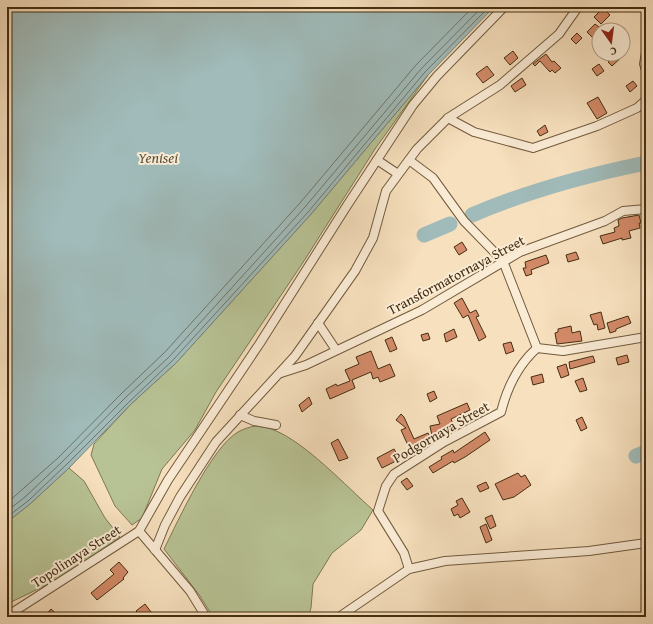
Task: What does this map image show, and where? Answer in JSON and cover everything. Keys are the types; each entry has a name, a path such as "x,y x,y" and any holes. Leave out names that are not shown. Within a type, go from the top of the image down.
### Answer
{"street":[{"path":"206,617 190,591 139,531 168,480 264,337 413,105 437,76 504,7"},
{"path":"155,550 165,525 180,497 216,442 280,373 310,337 318,323 355,271 373,238 386,191 417,149 448,118 500,84 559,34 578,7"},
{"path":"646,53 644,64 646,70"},
{"path":"448,118 474,132 533,148 597,126 637,108 646,100"},
{"path":"377,160 398,174"},
{"path":"409,160 433,178 464,221 503,261 537,348 563,351 646,337"},
{"name":"Transformatornaya Street","path":"280,373 306,365 422,310 520,252 605,221 623,211 646,209"},
{"path":"318,323 336,350"},
{"name":"Podgornaya Street","path":"409,568 401,548 378,511 386,486 394,474 444,442 501,412 514,376 526,358 537,348"},
{"path":"240,415 254,421 276,425"},
{"name":"Topolinaya Street","path":"7,616 80,571 139,531"},
{"path":"339,617 409,568 445,561 589,551 646,543"}],"green space":[{"path":"428,75 375,149 302,264 216,392 195,430 162,469 142,518 132,525 115,506 91,455 94,444 131,404 176,363 312,213"},
{"path":"255,426 272,429 299,445 325,466 373,510 361,530 332,553 313,584 311,608 308,617 213,617 200,596 164,549 196,485 217,453 228,440 238,432"},
{"path":"69,468 84,481 105,518 120,537 65,576 7,604 7,522 30,504"}],"water":[{"name":"Yenisei","path":"7,7 494,7 428,75 312,213 176,363 131,404 69,468 30,504 7,522"}],"building":[{"path":"603,8 610,15 603,22 599,22 594,17"},
{"path":"591,28 591,36 587,32"},
{"path":"577,33 582,38 576,44 571,39"},
{"path":"513,51 518,58 510,65 504,58"},
{"path":"546,54 552,62 554,61 561,68 555,73 552,70 550,72 540,61 535,66 533,64"},
{"path":"608,62 616,62 612,66"},
{"path":"599,64 604,71 597,76 592,69"},
{"path":"487,66 494,75 483,83 476,74"},
{"path":"522,78 526,85 515,92 511,86"},
{"path":"633,81 637,86 630,92 626,86"},
{"path":"598,97 607,113 597,119 587,103"},
{"path":"545,125 548,132 540,136 537,131"},
{"path":"639,215 641,223 639,223 640,228 629,231 631,238 622,240 622,238 603,244 600,236 615,232 614,228 619,226 618,220"},
{"path":"462,242 467,250 459,255 454,247"},
{"path":"576,252 579,259 568,262 566,255"},
{"path":"546,255 549,263 531,270 532,274 526,276 523,268 526,268 525,262"},
{"path":"462,298 470,313 476,310 479,316 476,317 486,337 479,341 468,315 463,318 454,303"},
{"path":"601,312 605,328 598,330 597,324 594,325 590,315"},
{"path":"628,316 631,323 610,333 607,323"},
{"path":"571,326 572,333 580,331 582,341 557,344 555,333 558,332 558,329"},
{"path":"454,329 457,337 446,342 444,334"},
{"path":"428,333 430,339 423,341 421,335"},
{"path":"392,337 397,349 390,352 385,340"},
{"path":"511,342 514,351 506,354 503,344"},
{"path":"371,351 378,369 390,364 395,376 380,382 378,377 373,379 371,372 352,380 355,388 330,399 326,389 336,384 337,386 350,381 345,370 359,364 356,357"},
{"path":"627,355 629,362 618,365 616,358"},
{"path":"593,356 595,362 570,369 569,362"},
{"path":"566,364 569,375 561,378 557,367"},
{"path":"542,374 544,382 533,385 531,377"},
{"path":"583,378 587,390 580,392 575,381"},
{"path":"434,391 437,398 430,402 427,394"},
{"path":"309,397 312,404 302,412 299,405"},
{"path":"467,403 470,410 451,419 455,429 432,436 430,426 440,424 437,416"},
{"path":"401,414 404,417 414,439 428,433 432,441 411,452 401,430 406,428 396,420"},
{"path":"582,417 587,428 581,431 576,420"},
{"path":"485,432 490,440 465,457 454,463 453,461 433,473 429,467 442,459 441,457 453,450 454,453"},
{"path":"338,439 348,458 339,461 331,443"},
{"path":"394,449 400,459 382,468 377,458"},
{"path":"518,473 521,477 525,475 531,485 514,497 503,500 495,484"},
{"path":"407,478 413,486 407,490 401,482"},
{"path":"486,482 489,488 480,492 477,486"},
{"path":"462,498 470,512 460,518 458,514 454,516 451,509 458,505 456,501"},
{"path":"492,515 496,526 490,529 485,518"},
{"path":"486,524 492,540 486,543 480,527"},
{"path":"119,562 128,572 123,578 124,579 97,600 91,593 114,574 110,570"},
{"path":"145,604 151,612 141,617 136,611"},
{"path":"51,609 60,617 44,617"}],"waterway":[{"path":"472,215 515,198 558,184 646,163"},
{"path":"424,235 450,224"},
{"path":"636,456 646,452"}]}
